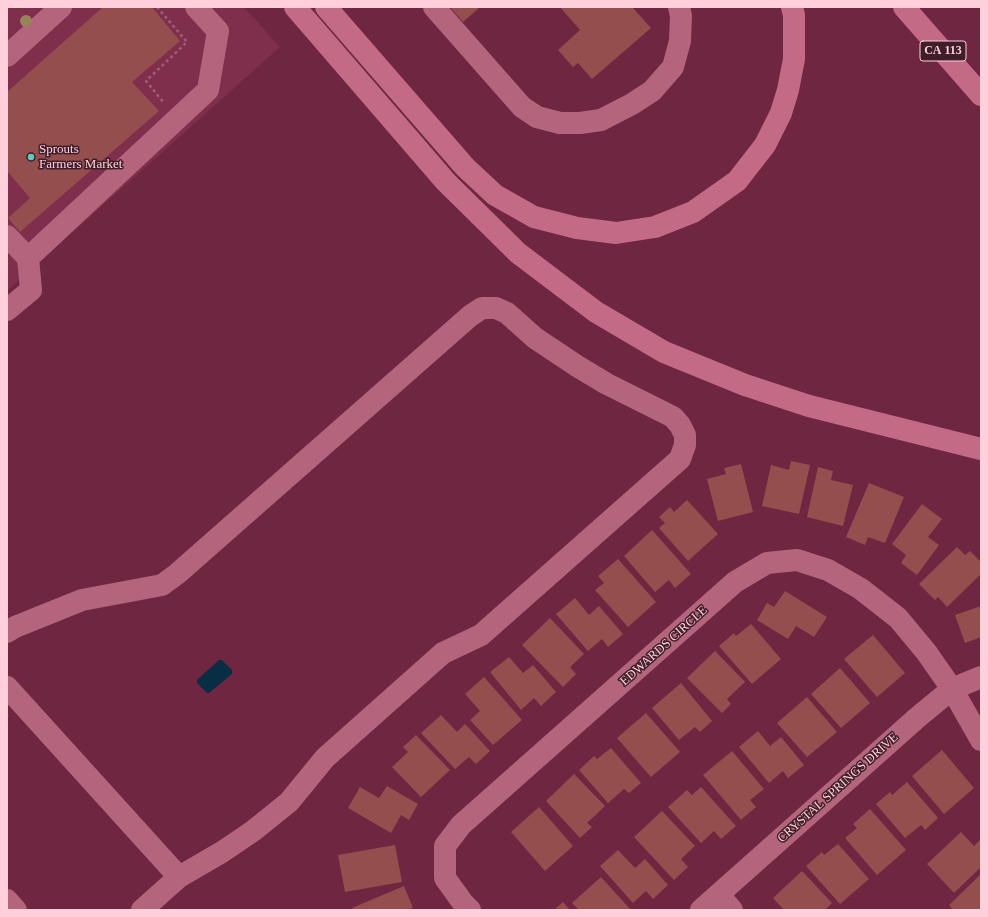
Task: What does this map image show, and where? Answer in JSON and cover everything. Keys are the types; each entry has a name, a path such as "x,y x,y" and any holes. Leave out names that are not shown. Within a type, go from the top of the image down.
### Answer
{"highway":[{"path":"295,7 446,182 518,253 596,312 664,352 745,385 809,406 981,449"},
{"path":"326,7 465,167 495,195 534,217 577,228 616,233 655,227 693,212 737,181 766,144 781,112 792,71 794,59 794,15 792,7"},
{"name":"CA 113","path":"904,7 981,95"}],"street":[{"path":"7,56 61,7"},
{"path":"28,258 208,90 218,31 196,7"},
{"path":"434,7 522,106 537,117 560,123 580,124 601,120 632,104 652,91 673,67 680,41 681,16 679,7"},
{"path":"7,236 28,258 31,290 7,310"},
{"path":"7,632 15,627 82,600 162,585 177,574 470,316 482,308 496,308 507,313 536,338 577,366 607,384 673,417 680,425 685,435 685,446 680,458 481,635 443,653 325,758 289,802 253,831 222,852 179,877 142,910"},
{"name":"EDWARDS CIRCLE","path":"470,910 463,903 445,878 445,846 461,825 735,582 767,563 798,560 828,570 861,589 898,618 927,653 952,689 981,740"},
{"name":"CRYSTAL SPRINGS DRIVE","path":"702,910 726,903 918,717 952,689 981,677"},
{"path":"7,687 179,877"},
{"path":"7,900 16,910"}],"path":[{"path":"157,7 187,42 146,81 168,108"}],"shaded area":[{"path":"7,7 244,7 280,47 7,291"}],"water":[{"path":"219,660 222,660 232,670 232,674 209,693 207,693 197,683 197,680"}],"building":[{"path":"103,7 152,7 180,41 132,82 159,111 20,232 8,218 30,198 7,171 7,92"},
{"path":"450,7 480,7 463,22"},
{"path":"560,7 632,7 651,28 592,79 578,63 573,67 558,50 580,30"},
{"path":"791,461 810,465 799,514 762,506 771,465 789,470"},
{"path":"741,464 753,512 718,521 707,479 726,474 724,468"},
{"path":"818,467 833,471 831,480 853,485 843,526 807,517"},
{"path":"869,483 904,497 885,543 868,537 865,545 846,537"},
{"path":"687,500 718,534 688,561 659,528 665,523 659,517 670,507 674,512"},
{"path":"922,504 942,519 928,537 939,545 917,575 901,563 906,555 892,544"},
{"path":"652,530 691,574 675,588 669,580 655,592 624,556"},
{"path":"957,547 965,555 970,551 981,562 981,574 947,607 938,597 935,600 919,584"},
{"path":"618,559 656,602 628,627 595,590 604,583 598,576"},
{"path":"785,591 827,617 814,637 796,626 788,639 757,620 767,603 774,607"},
{"path":"575,598 589,615 599,606 623,634 608,647 602,639 588,651 556,614"},
{"path":"981,606 981,637 965,643 955,615"},
{"path":"550,618 584,654 570,667 576,674 563,687 522,645"},
{"path":"751,624 781,659 752,684 719,646 734,633 736,636"},
{"path":"873,635 905,673 877,697 844,659"},
{"path":"715,651 745,682 727,699 731,704 722,713 687,678"},
{"path":"509,657 523,673 533,665 556,692 541,706 534,698 521,710 490,672"},
{"path":"840,668 870,703 841,728 811,694"},
{"path":"484,677 522,720 493,745 470,720 480,711 465,694"},
{"path":"681,683 712,721 700,732 695,727 679,740 652,708"},
{"path":"807,697 837,732 807,757 777,723"},
{"path":"646,713 680,752 651,777 617,738"},
{"path":"441,715 457,732 465,724 490,751 476,764 469,757 455,769 421,733"},
{"path":"758,731 770,746 781,737 804,765 788,778 783,771 769,783 739,747"},
{"path":"416,735 450,770 421,797 392,767 408,752 403,747"},
{"path":"611,748 641,783 629,793 624,789 608,803 579,770 594,756 597,759"},
{"path":"942,750 974,788 944,814 912,776"},
{"path":"732,751 764,789 750,800 756,807 741,820 703,775"},
{"path":"574,774 605,806 587,823 592,827 580,838 546,801"},
{"path":"907,782 938,818 925,830 921,825 905,838 876,804 890,792 892,795"},
{"path":"387,786 418,804 409,820 401,815 391,833 348,808 360,787 379,798"},
{"path":"701,787 736,826 721,839 714,831 701,843 668,807 687,790 692,795"},
{"path":"539,807 573,846 545,871 511,832"},
{"path":"870,809 906,850 877,875 845,838 857,828 853,824"},
{"path":"662,811 695,846 681,859 688,867 674,880 634,837"},
{"path":"961,832 974,846 981,839 981,867 954,893 927,864"},
{"path":"838,844 869,879 840,904 806,866 822,852 824,855"},
{"path":"395,845 402,882 345,892 338,855"},
{"path":"618,850 635,868 645,859 668,885 653,899 646,891 633,903 600,866"},
{"path":"802,871 832,903 825,910 784,910 773,898"},
{"path":"981,874 981,910 953,910 949,905"},
{"path":"601,877 631,910 579,910 572,903"},
{"path":"404,886 413,908 408,910 353,910 352,908"},
{"path":"563,902 570,910 554,910"}],"place":[{"name":"Sprouts Farmers Market","path":"31,157"}]}
